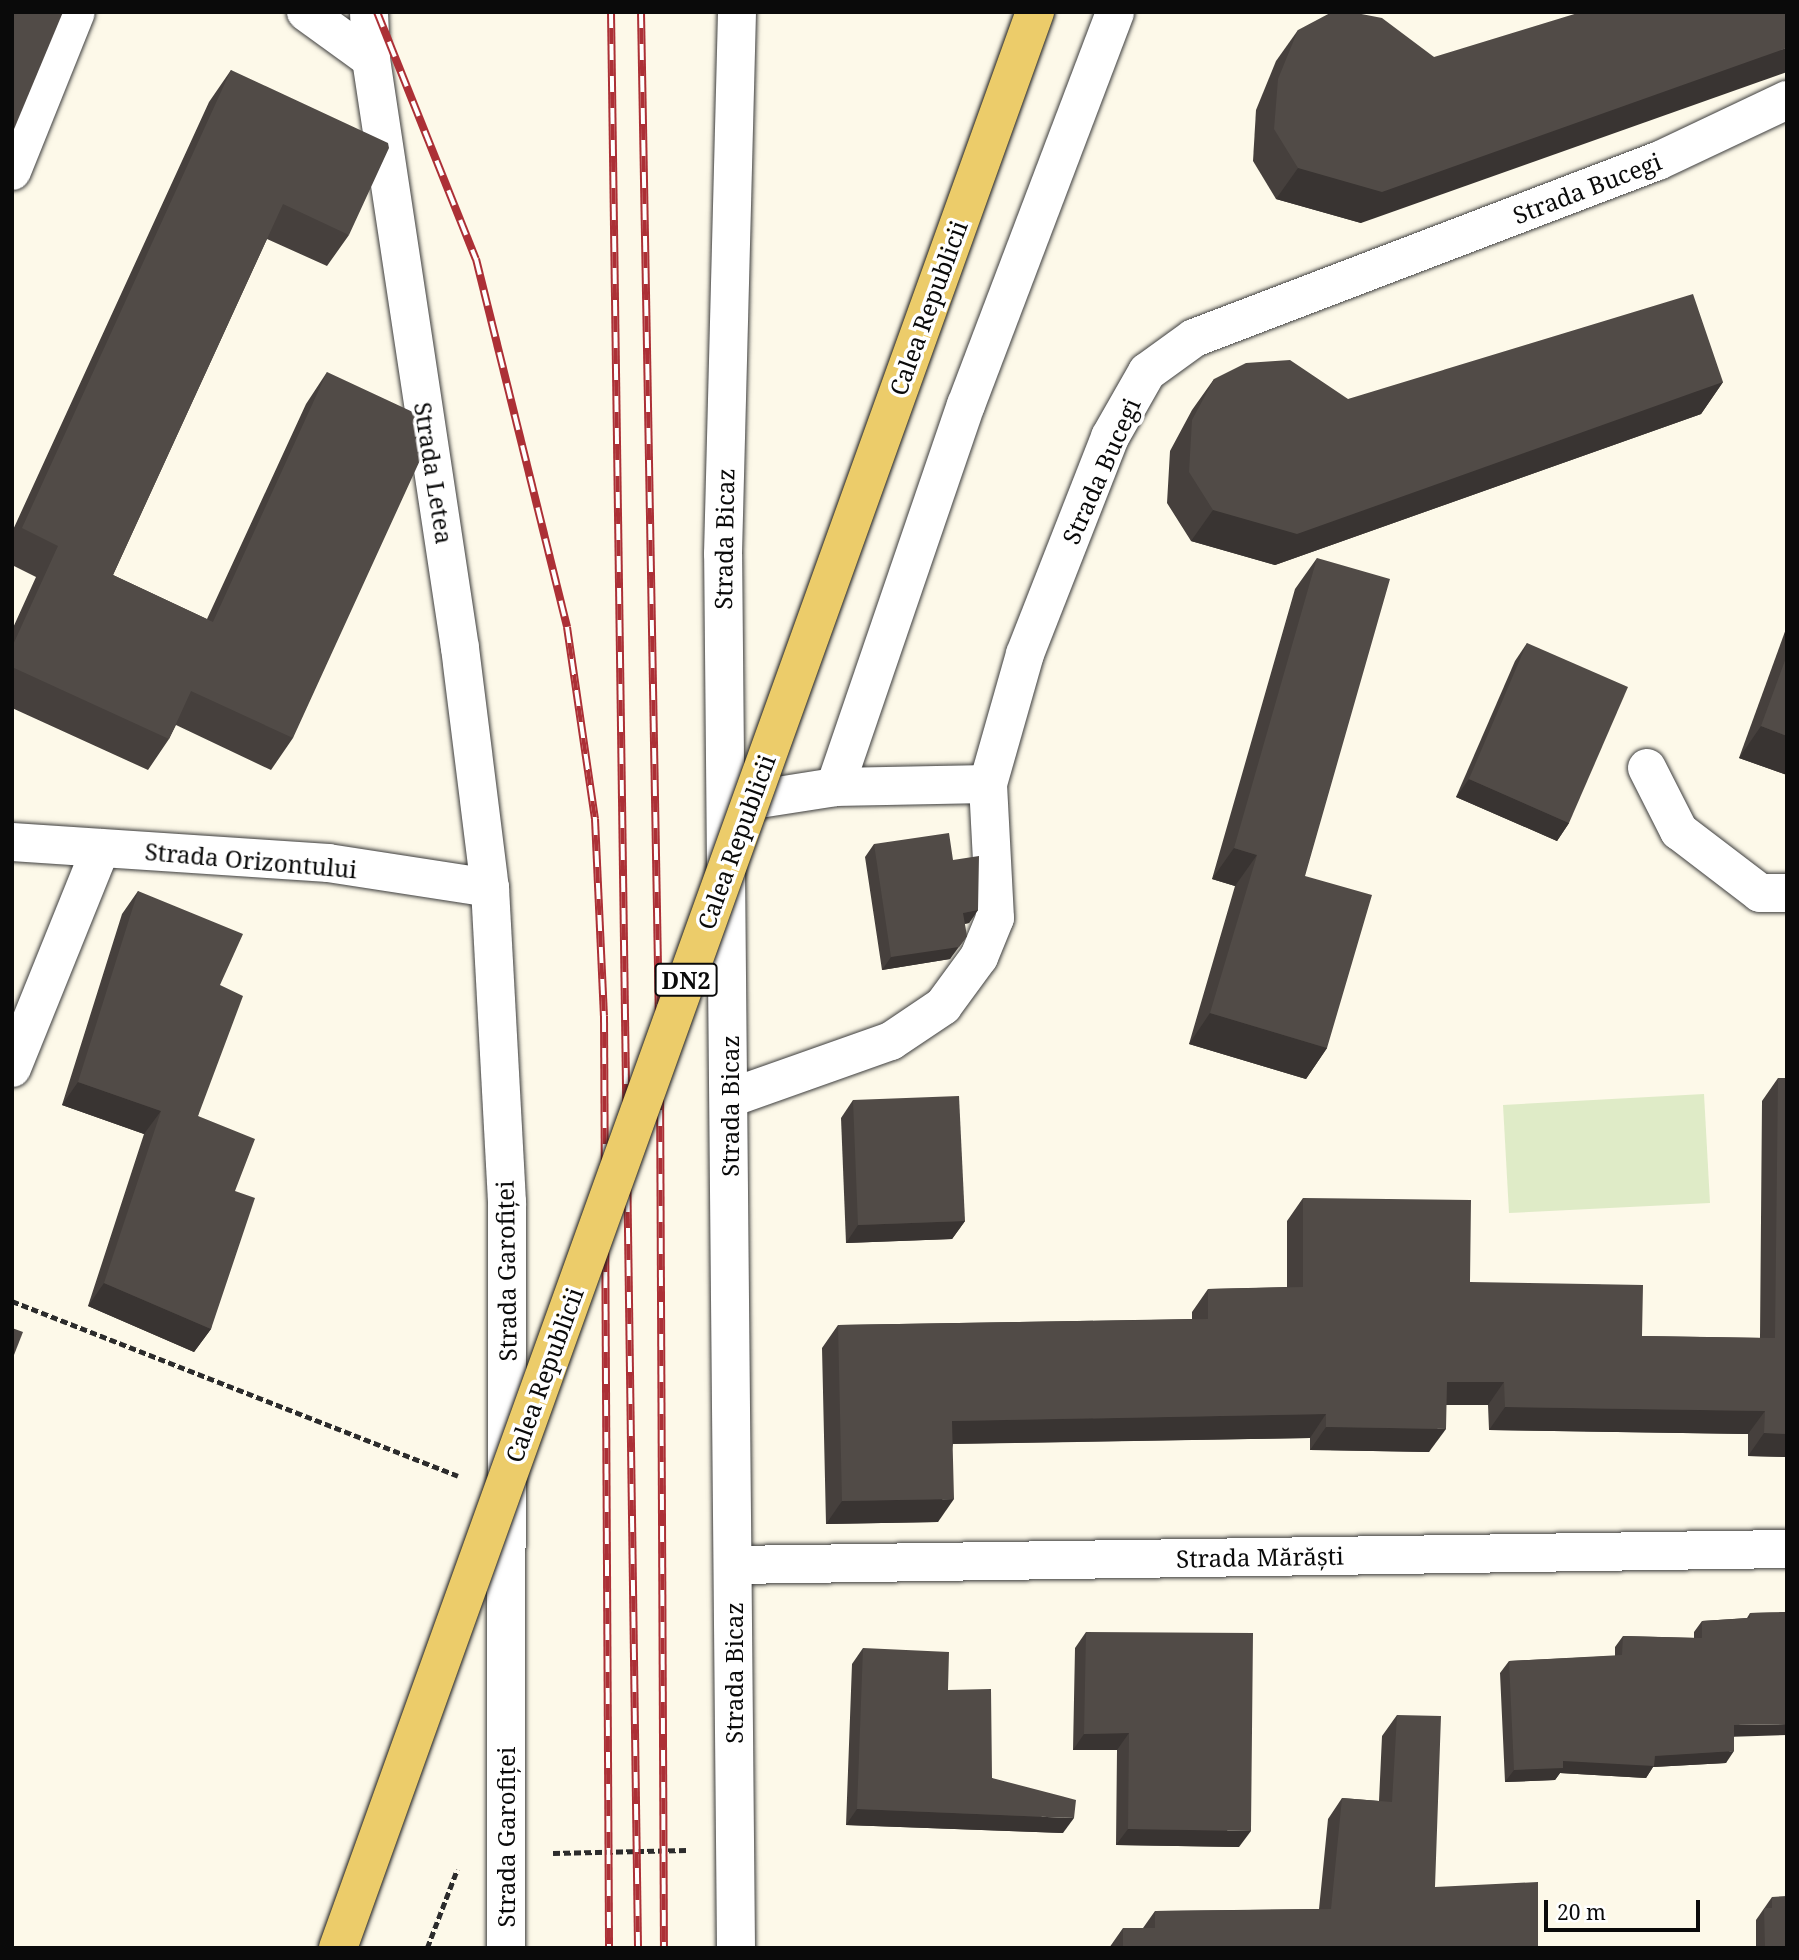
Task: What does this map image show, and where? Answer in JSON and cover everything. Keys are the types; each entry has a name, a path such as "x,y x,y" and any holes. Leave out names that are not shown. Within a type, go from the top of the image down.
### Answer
{"main road":[{"name":"Calea Republicii","path":"338,1948 1035,12"}],"street":[{"path":"12,170 76,12"},
{"path":"306,12 372,59"},
{"name":"Strada Letea","path":"369,12 372,59 460,648 489,888"},
{"name":"Strada Bicaz","path":"736,1948 723,554 737,12"},
{"path":"835,787 966,405 1115,12"},
{"name":"Strada Bucegi","path":"730,1098 891,1041 943,1006 979,957 995,918 988,784 1034,629 1110,437 1147,372 1194,338 1658,161 1787,100"},
{"path":"1647,768 1679,831 1760,894 1787,893"},
{"path":"727,804 835,787 988,784"},
{"name":"Strada Orizontului","path":"12,842 328,863 489,888"},
{"path":"12,1068 101,848"},
{"name":"Strada Garofiței","path":"489,888 507,1202 506,1948"},
{"name":"Strada Mărăști","path":"733,1565 1787,1549"}],"path":[{"path":"12,1301 466,1479"},
{"path":"506,1853 735,1850"}],"green space":[{"path":"1704,1094 1710,1203 1509,1213 1503,1105"}],"building":[{"path":"12,12 63,12 12,134"},
{"path":"1332,12 1351,12 1382,18 1434,57 1581,12 1787,12 1787,48 1382,192 1298,168 1274,129 1278,79 1298,30"},
{"path":"231,70 388,143 389,148 349,235 283,204 113,575 213,622 327,372 430,420 432,434 293,738 191,691 169,739 12,667 12,647 58,546 22,528"},
{"path":"1693,294 1723,382 1297,534 1213,510 1189,472 1192,420 1214,379 1246,363 1290,360 1348,399"},
{"path":"1317,558 1390,579 1305,876 1372,895 1327,1048 1210,1013 1257,855 1234,848"},
{"path":"1527,643 1628,687 1569,823 1469,779"},
{"path":"1787,655 1787,736 1761,726"},
{"path":"949,833 953,860 979,856 978,910 963,913 967,936 959,947 891,957 874,844"},
{"path":"138,891 243,934 220,985 243,996 198,1116 255,1139 235,1191 255,1198 211,1329 104,1283 161,1111 78,1082"},
{"path":"1778,1078 1787,1078 1787,1434 1764,1433 1765,1411 1505,1407 1504,1382 1447,1382 1446,1429 1326,1427 1326,1414 952,1421 954,1499 842,1501 838,1325 1208,1319 1208,1289 1303,1287 1303,1198 1471,1200 1470,1282 1643,1285 1642,1336 1775,1338"},
{"path":"959,1096 965,1221 858,1225 853,1100"},
{"path":"12,1328 23,1332 12,1360"},
{"path":"1787,1612 1787,1724 1734,1725 1734,1751 1655,1756 1654,1766 1563,1761 1563,1768 1514,1770 1509,1661 1622,1655 1623,1636 1702,1638 1702,1621 1750,1618 1750,1613"},
{"path":"1086,1632 1253,1633 1251,1831 1128,1829 1129,1733 1084,1734"},
{"path":"863,1648 949,1652 948,1690 991,1689 992,1778 1076,1800 1074,1818 857,1809"},
{"path":"1397,1715 1441,1716 1435,1887 1538,1882 1538,1948 1123,1948 1123,1928 1155,1928 1155,1911 1331,1909 1342,1798 1392,1802"},
{"path":"1787,1896 1787,1948 1765,1948 1764,1908 1772,1908 1772,1897"}],"railway":[{"path":"377,12 476,259 567,627 595,819 604,1016 609,1948"},
{"path":"611,12 638,1948"},
{"path":"641,12 660,1078 664,1948"}]}
